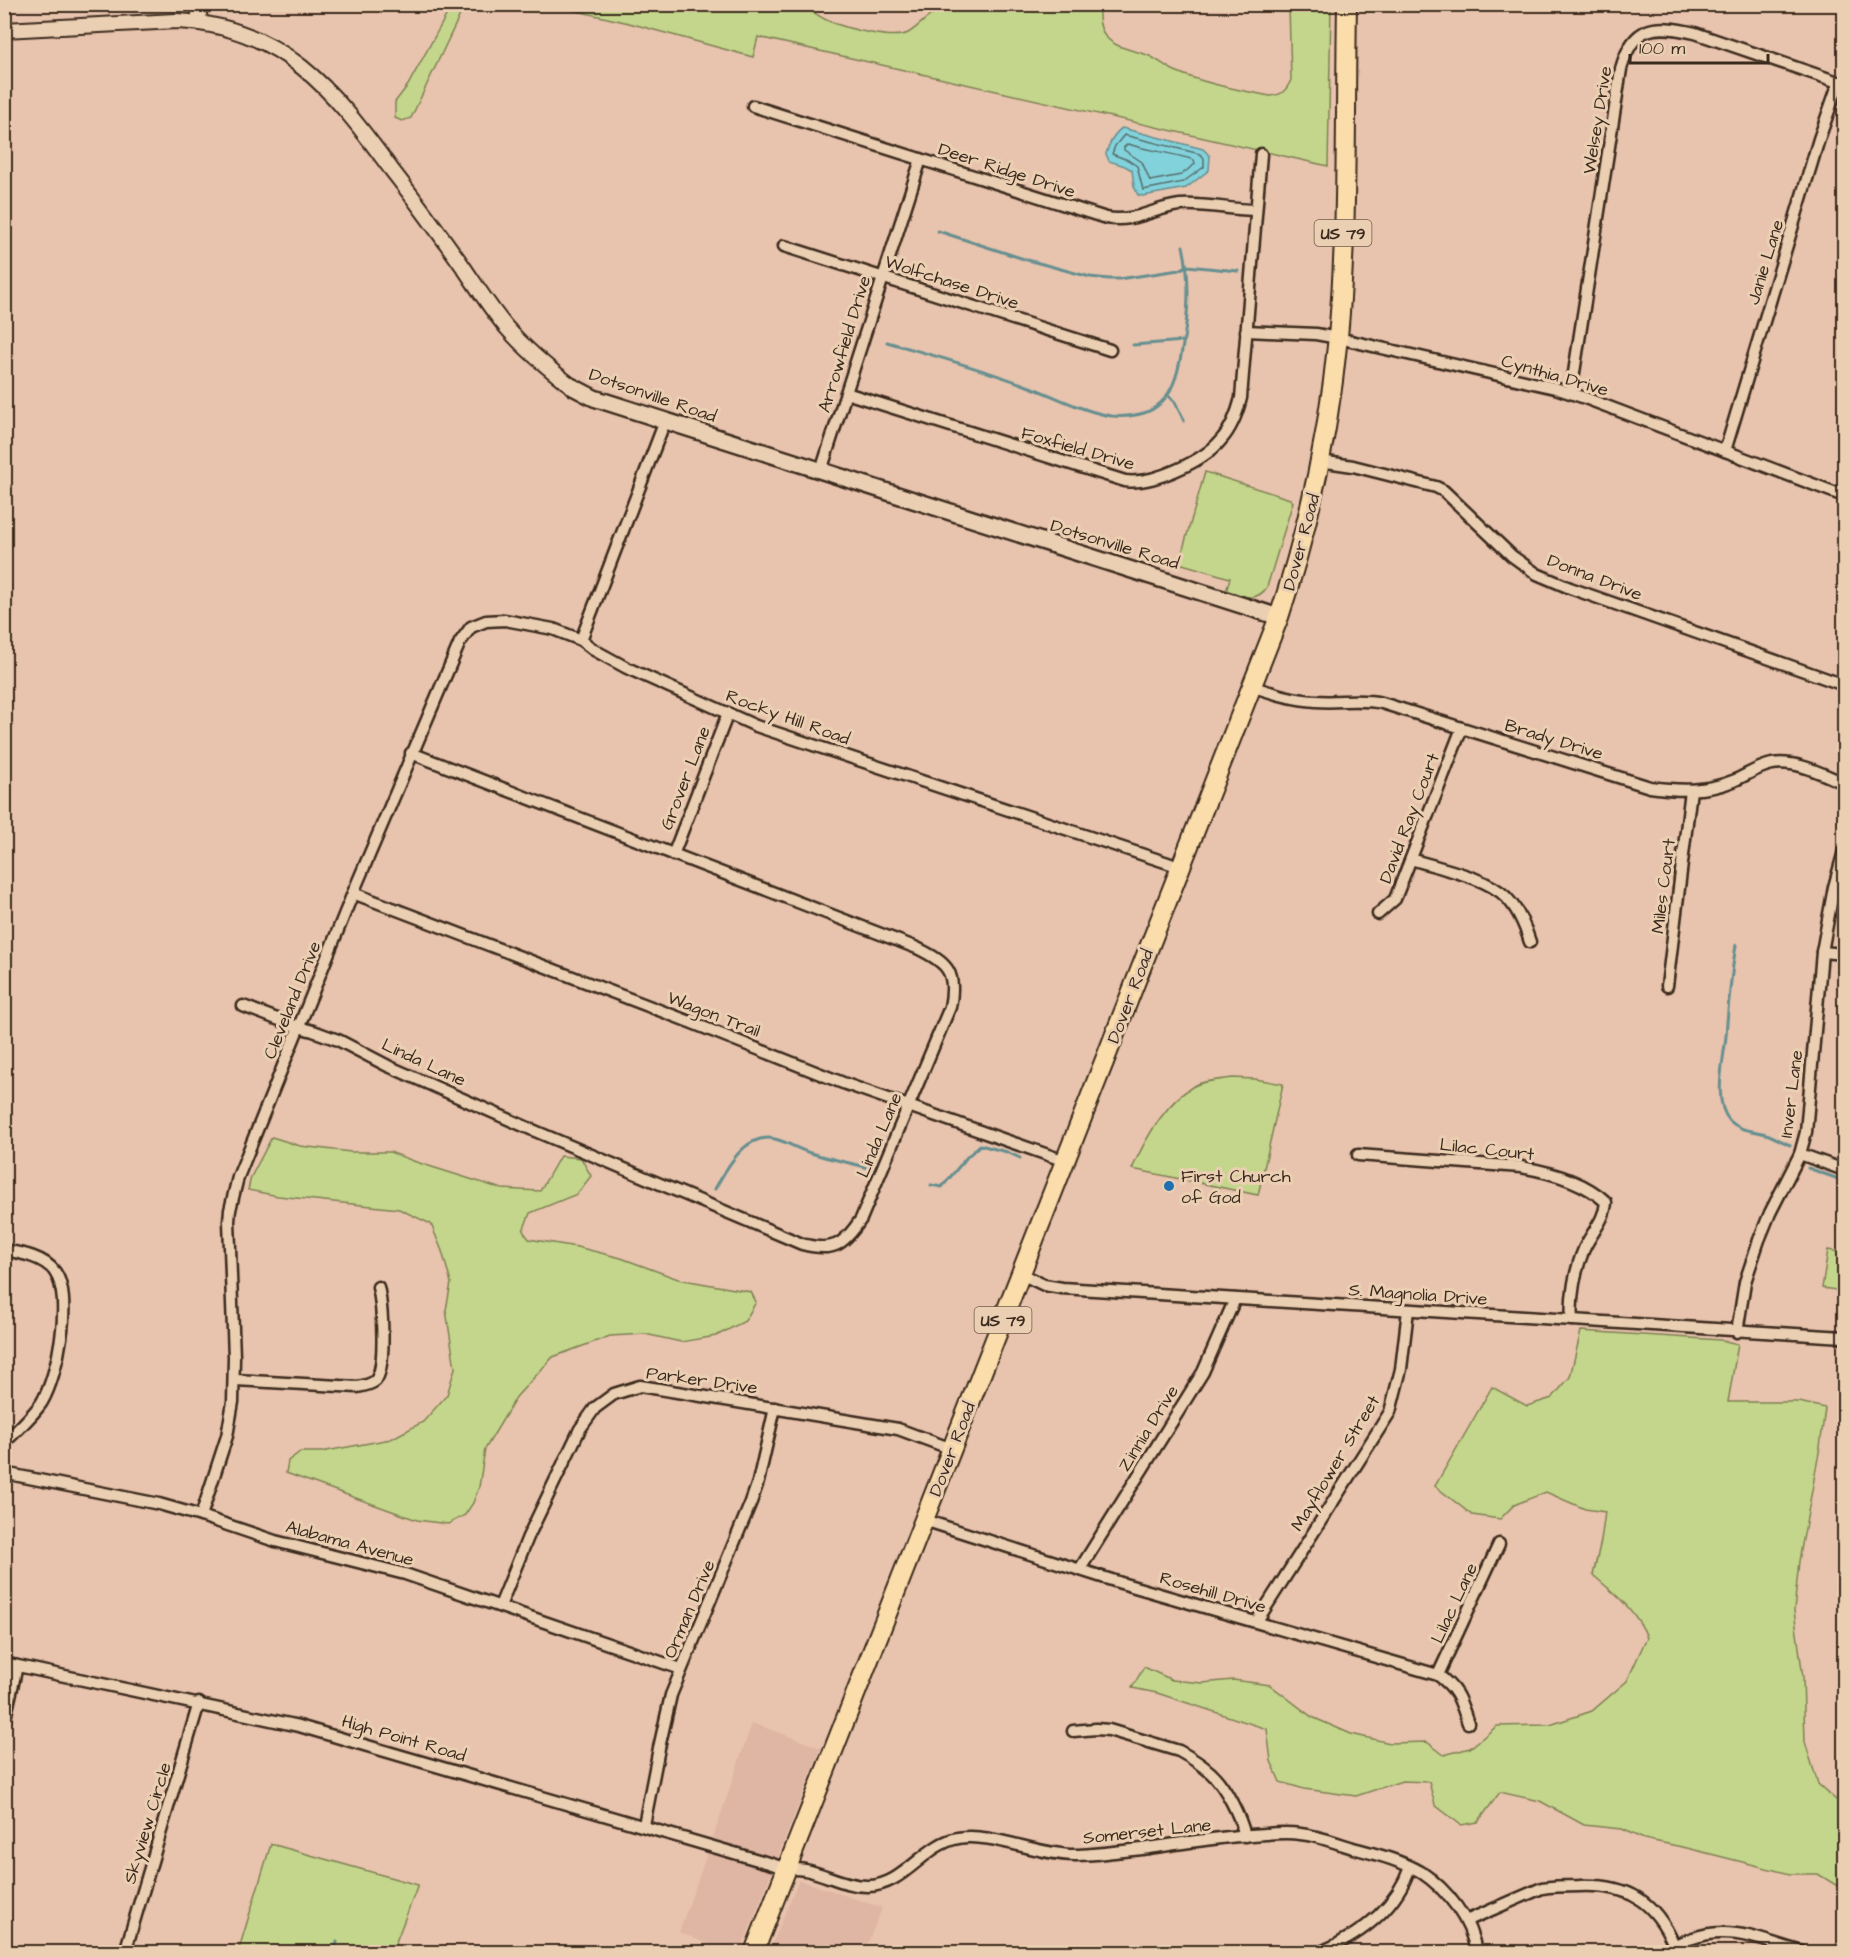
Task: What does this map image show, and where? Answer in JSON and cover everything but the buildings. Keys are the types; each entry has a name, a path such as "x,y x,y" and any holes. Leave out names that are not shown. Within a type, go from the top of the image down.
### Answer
{"main road":[{"name":"Dover Road","path":"754,1953 1279,616 1302,541 1316,487 1338,338 1344,225 1347,4"},
{"name":"Dotsonville Road","path":"573,387 594,398 1279,616"}],"street":[{"path":"198,4 200,22"},
{"name":"Dotsonville Road","path":"4,30 176,21 200,22 224,26 273,47 308,71 329,91 373,144 505,326 547,368 573,387"},
{"name":"Welsey Drive","path":"1571,392 1621,69 1626,52 1635,39 1645,32 1661,28 1681,30 1842,83"},
{"name":"Janie Lane","path":"1725,451 1819,140 1842,83"},
{"name":"Deer Ridge Drive","path":"753,106 1094,215 1115,219 1134,218 1184,205 1256,210"},
{"name":"Foxfield Drive","path":"846,393 1125,481 1142,482 1164,475 1206,454 1232,426 1241,398 1261,154"},
{"name":"Arrowfield Drive","path":"821,471 921,159"},
{"name":"Wolfchase Drive","path":"784,246 1110,350"},
{"name":"Cynthia Drive","path":"1246,331 1316,334 1338,338 1571,392 1845,496"},
{"path":"582,640 665,421"},
{"name":"Donna Drive","path":"1320,461 1353,466 1436,487 1454,500 1506,551 1537,574 1570,588 1845,685"},
{"name":"Cleveland Drive","path":"201,1516 227,1436 233,1402 235,1380 230,1210 238,1177 411,753 460,642 471,627 486,621 505,620 553,629 582,640"},
{"name":"Rocky Hill Road","path":"582,640 594,650 627,668 756,726 1180,867"},
{"name":"Brady Drive","path":"1251,687 1318,702 1370,700 1650,787 1691,790 1716,786 1773,764 1799,766 1845,783"},
{"name":"Grover Lane","path":"673,855 728,713"},
{"name":"David Ray Court","path":"1378,914 1395,899 1462,728"},
{"name":"Linda Lane","path":"243,1006 298,1028 338,1040 388,1066 793,1240 819,1248 834,1247 854,1230 861,1219 910,1106 951,1001 952,979 942,963 917,948 411,753"},
{"name":"Miles Court","path":"1667,986 1691,790"},
{"name":"Inver Lane","path":"1737,1332 1745,1282 1759,1240 1800,1154 1808,1116 1822,952 1832,895 1845,851"},
{"path":"1411,859 1481,881 1499,891 1516,910 1525,925 1530,942"},
{"name":"Wagon Trail","path":"353,893 685,1020 834,1080 1065,1161"},
{"path":"1822,952 1845,954"},
{"path":"1800,1154 1845,1170"},
{"name":"Lilac Court","path":"1358,1155 1529,1168 1596,1192 1606,1202 1603,1218 1583,1251 1571,1306 1572,1320"},
{"path":"4,1250 38,1259 53,1269 58,1278 63,1304 61,1336 54,1374 40,1404 4,1443"},
{"name":"S. Magnolia Drive","path":"1021,1274 1044,1285 1062,1288 1845,1337"},
{"path":"235,1380 357,1387 374,1382 379,1375 381,1360 381,1303 378,1287"},
{"name":"Zinnia Drive","path":"1080,1569 1203,1372 1235,1299"},
{"name":"Mayflower Street","path":"1257,1621 1390,1412 1401,1369 1408,1310"},
{"name":"Parker Drive","path":"500,1606 528,1538 580,1429 595,1408 614,1394 640,1386 898,1429 952,1449"},
{"name":"Orman Drive","path":"644,1825 671,1695 751,1502 758,1482 775,1408"},
{"name":"Alabama Avenue","path":"4,1473 129,1497 201,1516 275,1541 405,1574 681,1669"},
{"name":"Rosehill Drive","path":"924,1520 1121,1583 1438,1675"},
{"name":"Lilac Lane","path":"1438,1675 1499,1544"},
{"name":"High Point Road","path":"4,1663 251,1714 348,1738 788,1869"},
{"path":"4,1724 17,1666"},
{"path":"1438,1675 1452,1685 1468,1723"},
{"name":"Skyview Circle","path":"125,1953 199,1703"},
{"path":"1073,1731 1109,1730 1179,1751 1189,1757 1213,1774 1238,1815 1245,1836"},
{"name":"Somerset Lane","path":"788,1869 806,1870 846,1883 869,1886 892,1878 955,1838 974,1837 1072,1855 1245,1836 1308,1834 1395,1860 1435,1883 1452,1901 1466,1922 1476,1953"},
{"path":"1321,1953 1349,1938 1381,1913 1398,1893 1406,1880 1410,1867"},
{"path":"1466,1922 1542,1888 1603,1886 1630,1893 1649,1906 1668,1930 1674,1945"},
{"path":"1664,1953 1674,1945 1720,1932 1748,1937 1802,1953"}],"shaded area":[{"path":"752,1723 821,1748 740,1952 727,1952 679,1932"},
{"path":"799,1880 882,1908 864,1952 769,1952"}],"green space":[{"path":"452,5 470,5 460,15 411,118 402,121 395,118 395,102 408,85"},
{"path":"551,5 805,5 806,8 838,25 892,36 908,33 930,16 946,9 960,10 973,5 1099,5 1101,28 1105,36 1114,43 1151,57 1186,76 1270,96 1283,92 1291,80 1289,5 1331,5 1328,166 758,37 753,57 629,23"},
{"path":"1205,472 1290,499 1293,502 1267,587 1259,595 1249,597 1226,592 1230,578 1179,563"},
{"path":"1233,1078 1283,1084 1258,1195 1132,1169 1156,1124 1182,1094 1202,1083"},
{"path":"272,1137 300,1146 351,1152 390,1152 502,1189 540,1191 560,1156 581,1158 591,1176 577,1194 530,1213 523,1231 529,1239 577,1247 621,1258 678,1279 751,1292 756,1302 745,1321 716,1336 681,1342 645,1334 610,1336 553,1357 517,1396 485,1449 479,1487 465,1515 448,1524 417,1520 286,1473 288,1461 300,1452 321,1452 391,1439 423,1422 447,1395 455,1368 446,1310 451,1283 442,1251 431,1224 399,1209 278,1196 248,1190 251,1177"},
{"path":"1828,1250 1844,1253 1844,1291 1822,1288"},
{"path":"1581,1331 1721,1340 1738,1344 1728,1402 1799,1402 1825,1408 1799,1561 1794,1611 1803,1677 1805,1742 1818,1784 1844,1807 1844,1890 1818,1874 1790,1874 1644,1839 1621,1829 1584,1825 1540,1801 1500,1792 1478,1822 1461,1825 1435,1805 1429,1782 1402,1781 1356,1796 1304,1789 1280,1782 1271,1761 1267,1729 1157,1693 1132,1688 1144,1667 1172,1680 1202,1683 1233,1680 1270,1685 1312,1717 1351,1734 1390,1743 1427,1742 1444,1755 1470,1748 1497,1726 1550,1725 1592,1711 1627,1681 1647,1637 1631,1610 1593,1575 1605,1512 1585,1509 1546,1492 1514,1505 1500,1519 1472,1515 1435,1486 1492,1387 1527,1406 1552,1398 1570,1377"},
{"path":"271,1844 418,1885 392,1952 238,1952"}],"water":[{"path":"1122,128 1203,149 1210,156 1209,170 1186,188 1138,195 1132,170 1109,161 1106,154 1116,133"}],"waterway":[{"path":"938,231 1024,259 1090,277 1119,279 1179,270 1187,266 1238,271"},
{"path":"887,342 995,374 1091,411 1116,416 1144,413 1153,409 1167,396 1178,369 1188,298 1183,246"},
{"path":"1133,345 1184,341"},
{"path":"1168,395 1175,402 1184,421"},
{"path":"1736,945 1720,1080 1721,1103 1734,1125 1769,1135 1790,1145"},
{"path":"715,1189 739,1153 746,1146 765,1138 780,1140 809,1153 872,1169"},
{"path":"931,1185 942,1187 980,1145 1020,1158"},
{"path":"1808,1168 1844,1181"},
{"path":"334,1952 337,1942"}],"place":[{"name":"First Church of God","path":"1169,1186"}]}
